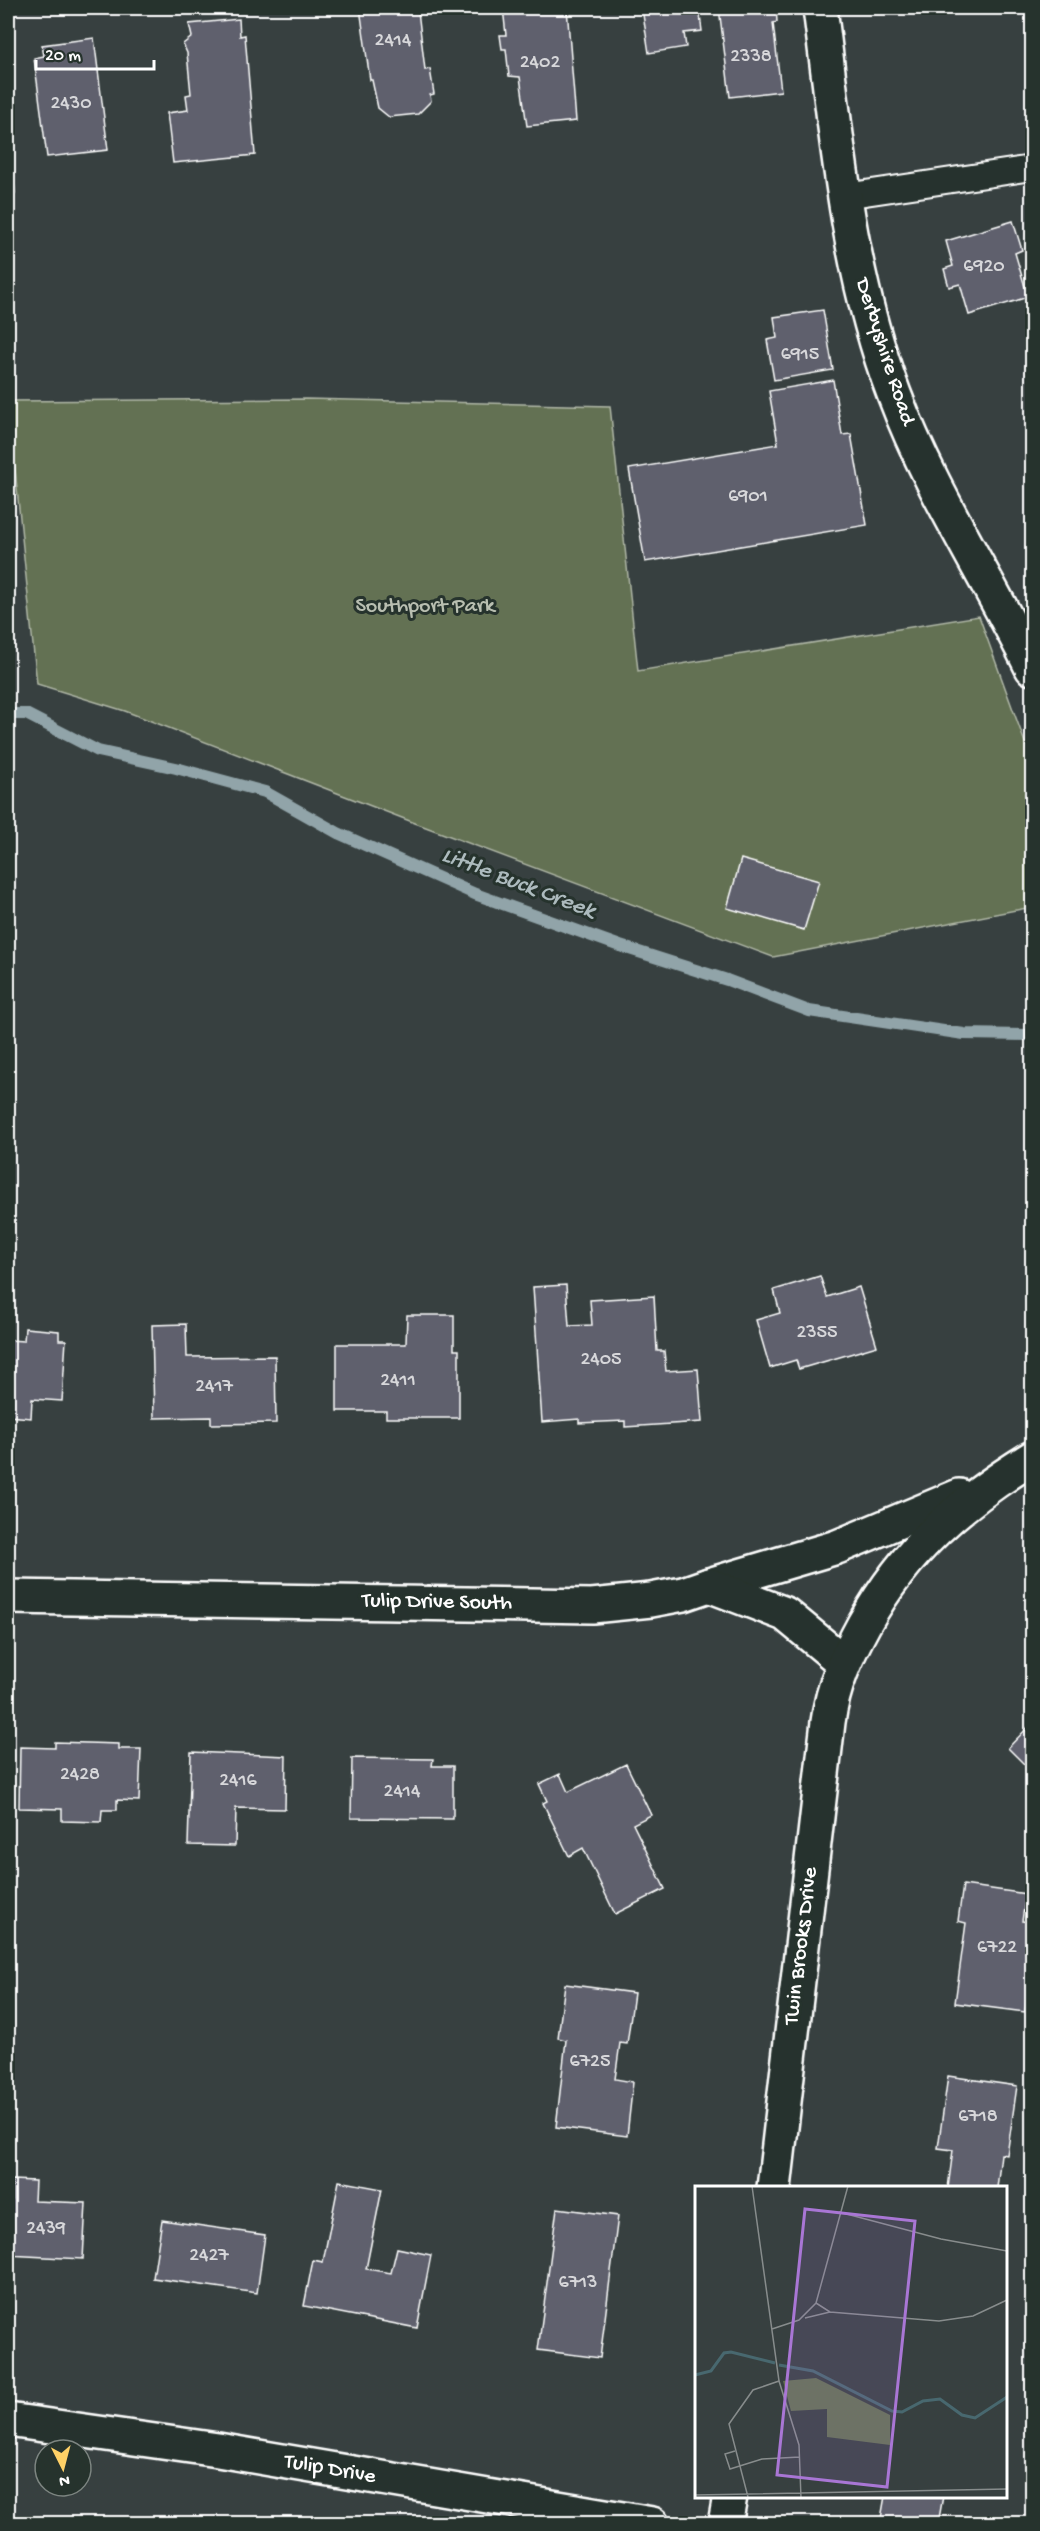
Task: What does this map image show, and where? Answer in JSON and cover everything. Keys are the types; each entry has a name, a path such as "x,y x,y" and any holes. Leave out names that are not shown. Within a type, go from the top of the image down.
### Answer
{"street":[{"name":"Derbyshire Road","path":"820,8 845,196 863,294 894,395 924,466 996,595 1032,669"},
{"path":"709,1585 785,1614 843,1662 873,1608 916,1548 942,1522 992,1483 1032,1458"},
{"name":"Tulip Drive South","path":"8,1597 592,1606 651,1600 683,1594 837,1547 992,1483"},
{"name":"Twin Brooks Drive","path":"774,2186 830,1704 843,1662"},
{"name":"Tulip Drive","path":"8,2420 218,2450 652,2523"},
{"path":"725,2523 730,2498"}],"lane":[{"path":"845,196 1032,168"}],"green space":[{"name":"Southport Park","path":"306,399 610,406 638,671 979,616 1032,762 1032,907 773,957 125,711 37,684 8,401"}],"building":[{"path":"360,8 409,8 410,12 418,11 425,70 430,69 434,94 430,95 431,101 418,114 389,117 378,108 372,80 370,80"},
{"path":"503,8 567,8 576,121 527,126 520,77 509,76 506,49 502,49 500,35 506,35"},
{"path":"642,8 699,8 702,31 684,33 686,47 649,53"},
{"path":"719,8 776,8 777,22 773,23 781,91 730,97"},
{"path":"239,19 240,36 245,35 255,155 173,163 167,113 188,110 186,95 191,94 187,53 183,44 192,37 189,24"},
{"path":"94,38 108,150 47,157 34,58 44,56 42,45"},
{"path":"8,110 15,193 8,194"},
{"path":"1013,221 1022,250 1015,253 1028,297 969,315 960,284 949,287 944,269 953,266 946,241"},
{"path":"823,310 833,370 774,380 767,340 777,338 774,317"},
{"path":"833,380 842,435 851,434 867,525 645,562 629,469 778,444 769,391"},
{"path":"741,859 819,881 804,930 727,908"},
{"path":"820,1276 827,1297 859,1287 877,1346 799,1369 796,1360 770,1368 756,1320 780,1313 774,1290"},
{"path":"566,1285 569,1326 592,1325 590,1300 654,1296 657,1351 664,1351 666,1371 698,1369 702,1422 625,1427 625,1421 579,1423 579,1419 542,1422 533,1287"},
{"path":"407,1315 454,1315 454,1350 459,1350 459,1418 386,1418 386,1411 337,1411 337,1344 406,1344"},
{"path":"186,1324 187,1357 275,1356 276,1423 211,1424 211,1417 154,1418 152,1325"},
{"path":"25,1328 59,1331 59,1340 66,1340 62,1401 32,1399 31,1418 8,1416 8,1340 24,1341"},
{"path":"1032,1723 1032,1772 1008,1748"},
{"path":"55,1742 119,1744 119,1749 141,1749 139,1801 117,1800 117,1810 102,1810 101,1822 62,1821 62,1809 19,1808 20,1747 55,1748"},
{"path":"191,1752 286,1756 285,1809 236,1808 235,1846 188,1845"},
{"path":"352,1758 433,1759 432,1766 453,1766 453,1819 351,1818"},
{"path":"626,1764 651,1815 633,1824 665,1889 615,1914 583,1848 569,1856 543,1803 547,1801 539,1784 560,1774 568,1792"},
{"path":"963,1885 1026,1894 1022,1921 1032,1922 1032,1974 1030,1974 1025,2012 955,2003 966,1923 958,1921"},
{"path":"565,1984 634,1993 627,2044 620,2043 615,2079 633,2082 627,2136 556,2127 566,2040 558,2038"},
{"path":"948,2076 1017,2086 1007,2155 1001,2154 997,2186 948,2186 953,2150 938,2148"},
{"path":"12,2180 35,2181 34,2201 86,2203 83,2259 8,2255 8,2200 12,2200"},
{"path":"339,2181 382,2189 366,2269 391,2273 397,2248 431,2255 417,2328 304,2306 313,2260 323,2262"},
{"path":"557,2208 618,2216 600,2358 538,2350"},
{"path":"162,2220 265,2235 257,2293 153,2278"},
{"path":"885,2498 943,2498 938,2524 880,2524"}],"waterway":[{"name":"Little Buck Creek","path":"8,714 26,714 98,751 176,768 265,792 338,833 475,894 620,946 727,980 809,1011 964,1034 1032,1035"}]}
